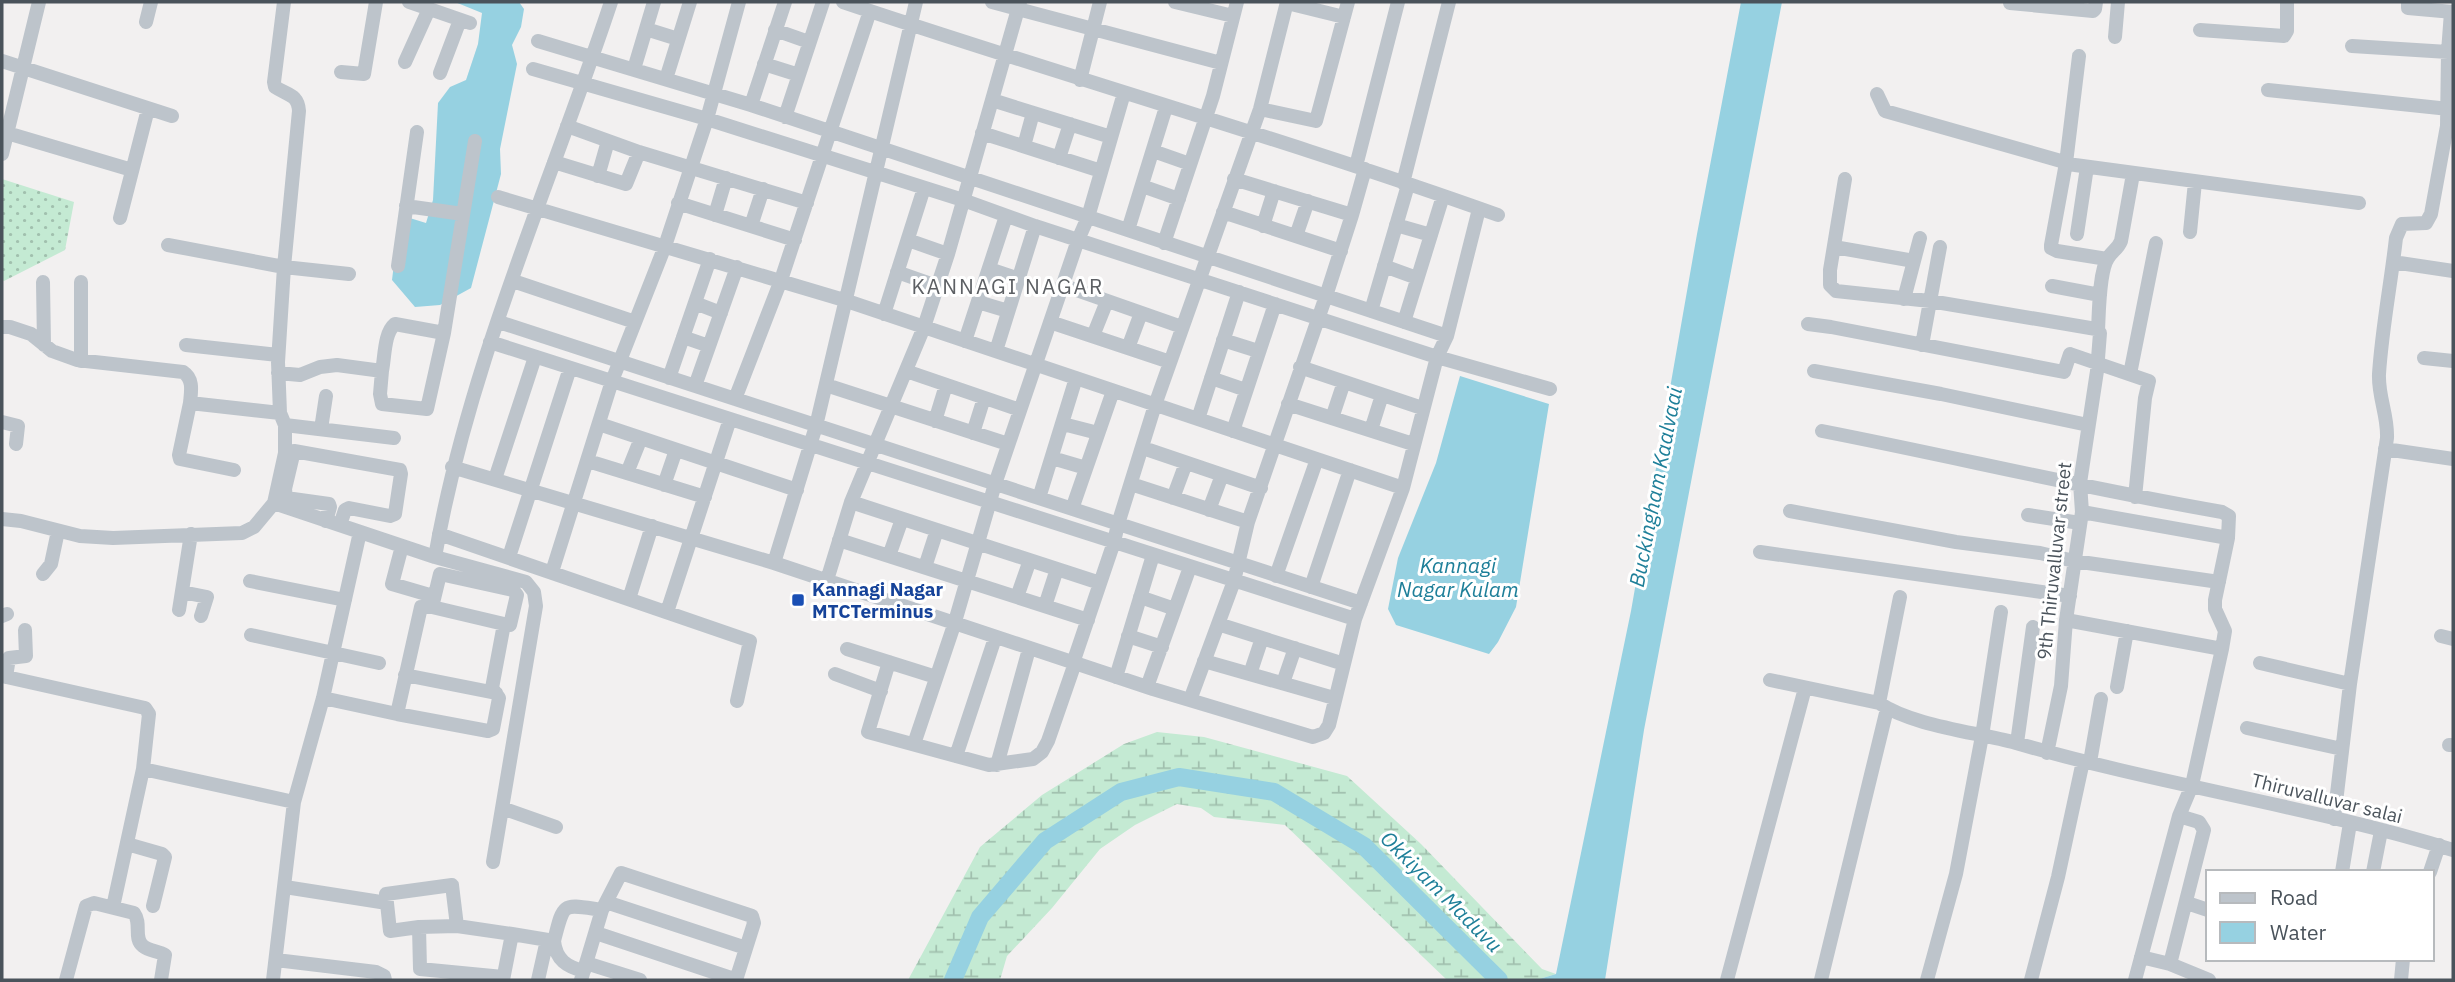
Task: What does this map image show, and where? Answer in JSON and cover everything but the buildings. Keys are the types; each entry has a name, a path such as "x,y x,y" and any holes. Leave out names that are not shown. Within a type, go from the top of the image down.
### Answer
{"street":[{"path":"2,154 39,2"},
{"path":"146,22 151,2"},
{"path":"2,519 80,536 113,538 242,533 254,527 274,503 285,453 278,355 299,111 295,96 275,87 274,82 284,2"},
{"path":"341,72 364,74 376,2"},
{"path":"409,2 465,21 440,73"},
{"path":"435,557 453,467 491,342 611,2"},
{"path":"634,69 654,2"},
{"path":"666,79 690,2"},
{"path":"552,572 612,381 665,246 707,119 739,2"},
{"path":"751,105 785,2"},
{"path":"785,117 823,2"},
{"path":"843,2 1080,80 1360,167 1498,215"},
{"path":"774,563 811,446 916,2"},
{"path":"992,2 1019,6 1221,63"},
{"path":"1080,80 1100,2"},
{"path":"1164,243 1205,119 1235,9 1175,2"},
{"path":"889,662 868,732 982,764 997,765 1033,759 1042,752 1048,741 1114,542 1155,404 1260,108 1287,2 1345,17"},
{"path":"1260,108 1316,121 1348,2"},
{"path":"1190,700 1234,581 1248,522 1353,215 1360,167 1398,2"},
{"path":"1371,311 1396,225 1448,2"},
{"path":"2010,3 2093,11 2096,2"},
{"path":"2115,37 2118,2"},
{"path":"2200,30 2284,36 2287,31 2287,2"},
{"path":"2334,819 2350,684 2388,422 2381,400 2379,375 2396,238 2402,224 2426,223 2429,220 2449,109 2452,12 2408,8 2407,2"},
{"path":"827,580 851,502 924,327 948,254 1019,6"},
{"path":"405,62 429,9"},
{"path":"736,399 795,240 870,11"},
{"path":"646,29 678,39"},
{"path":"775,30 810,42"},
{"path":"538,41 751,105 1447,336"},
{"path":"2352,46 2450,61"},
{"path":"2079,56 2066,163 2051,248 2107,259"},
{"path":"2,61 172,116"},
{"path":"764,64 799,75"},
{"path":"533,69 707,119 1437,357 1550,389"},
{"path":"2268,90 2449,109"},
{"path":"914,744 954,625 1008,444 1088,217 1124,93"},
{"path":"1877,94 1885,111 2066,163 2359,203"},
{"path":"992,100 1111,137"},
{"path":"1128,230 1166,107"},
{"path":"120,218 148,109"},
{"path":"1024,146 1034,113"},
{"path":"1059,158 1070,124"},
{"path":"567,126 639,152 807,203"},
{"path":"398,266 417,132"},
{"path":"982,133 1101,172"},
{"path":"7,134 132,170"},
{"path":"444,333 396,324 392,326 388,332 382,371 382,404 427,409 444,333 475,141"},
{"path":"598,176 608,142"},
{"path":"1153,151 1190,164"},
{"path":"554,162 626,184 639,152"},
{"path":"2077,234 2087,167"},
{"name":"9th Thiruvalluvar street","path":"2047,753 2061,686 2066,620 2081,517 2080,483 2101,336 2098,330 2100,295 2107,259 2119,247 2121,241 2133,174"},
{"path":"715,215 726,178"},
{"path":"1234,179 1353,215"},
{"path":"1845,179 1830,278 1830,285 1836,291 1930,301 2098,330"},
{"path":"2190,232 2195,181"},
{"path":"1142,186 1179,200"},
{"path":"884,314 924,188"},
{"path":"751,226 762,189"},
{"path":"1263,226 1274,191"},
{"path":"1404,322 1443,196"},
{"path":"498,197 844,300 1403,488"},
{"path":"1296,236 1308,201"},
{"path":"678,203 795,240"},
{"path":"406,206 463,214"},
{"path":"453,467 774,563 954,625 1313,737 1324,733 1329,725 1355,620 1403,488 1422,408 1437,357 1447,336 1479,209"},
{"path":"1223,212 1341,251"},
{"path":"965,341 1006,216"},
{"path":"1396,225 1430,235"},
{"path":"996,351 1035,226"},
{"path":"1904,299 1920,238"},
{"path":"908,240 948,254"},
{"path":"2130,374 2156,243"},
{"path":"168,245 284,267 349,274"},
{"path":"1834,247 1914,261"},
{"path":"1922,345 1940,247"},
{"path":"669,378 710,259"},
{"path":"2393,262 2453,271"},
{"path":"1384,266 1417,278"},
{"path":"695,386 737,267"},
{"path":"989,269 1019,279"},
{"path":"897,272 937,286"},
{"path":"513,281 635,321"},
{"path":"43,282 44,345"},
{"path":"81,282 81,361"},
{"path":"1062,285 1182,327"},
{"path":"2052,286 2100,295"},
{"path":"1198,419 1239,292"},
{"path":"1093,336 1107,301"},
{"path":"978,302 1009,311"},
{"path":"695,303 721,313"},
{"path":"1233,431 1275,304"},
{"path":"1128,348 1141,313"},
{"path":"499,322 1361,603"},
{"path":"1050,322 1170,362"},
{"path":"1808,324 2064,372 2070,354 2098,367 2149,381 2135,497"},
{"path":"2,327 31,334 52,351 81,361 183,372 188,375 191,382 190,403 180,459 234,470"},
{"path":"683,337 709,346"},
{"path":"1223,340 1258,351"},
{"path":"491,342 1355,620"},
{"path":"186,345 278,355"},
{"path":"495,479 535,357"},
{"path":"2424,358 2453,362"},
{"path":"278,373 300,375 320,367 337,365 382,371"},
{"path":"1300,367 1422,408"},
{"path":"509,557 570,368"},
{"path":"906,371 1020,410"},
{"path":"1814,371 2088,425"},
{"path":"1039,498 1076,378"},
{"path":"1211,378 1246,390"},
{"path":"1332,418 1344,382"},
{"path":"826,385 1008,444"},
{"path":"935,421 946,385"},
{"path":"1072,509 1113,391"},
{"path":"1371,430 1382,395"},
{"path":"321,429 326,396"},
{"path":"973,433 984,398"},
{"path":"190,403 283,419 321,429 394,438"},
{"path":"1288,404 1413,444"},
{"path":"667,612 730,419"},
{"path":"2,422 18,426 16,444"},
{"path":"599,424 796,489"},
{"path":"1063,424 1098,433"},
{"path":"1822,431 2080,483 2135,497 2227,513 2231,520 2220,582 2214,600 2225,631 2222,649 2192,785 2179,816 2135,980"},
{"path":"627,473 641,438"},
{"path":"1143,449 1261,488"},
{"path":"2385,449 2453,459"},
{"path":"664,485 676,450"},
{"path":"294,451 400,470 395,514 390,516 329,504 286,498 285,489 294,451"},
{"path":"1052,458 1086,468"},
{"path":"1276,576 1317,459"},
{"path":"588,461 705,497"},
{"path":"1173,498 1186,463"},
{"path":"1311,587 1350,470"},
{"path":"1209,510 1222,475"},
{"path":"1131,484 1248,522"},
{"path":"851,502 1100,583"},
{"path":"274,503 435,557 526,582 534,592 536,606 493,862"},
{"path":"329,504 333,523"},
{"path":"333,523 349,508"},
{"path":"1790,511 1956,542 2220,582"},
{"path":"2028,515 2081,517 2228,538"},
{"path":"889,556 902,519"},
{"path":"629,598 652,526"},
{"path":"43,574 49,568 58,530"},
{"path":"925,567 937,530"},
{"path":"273,980 294,802 323,698 360,532"},
{"path":"179,610 191,534"},
{"path":"439,534 750,641 737,701"},
{"path":"839,540 1088,620"},
{"path":"402,546 392,584 395,587 532,630"},
{"path":"1760,552 2070,596"},
{"path":"1116,677 1153,555"},
{"path":"1017,597 1030,560"},
{"path":"1147,687 1190,567"},
{"path":"1045,606 1057,569"},
{"path":"323,698 397,715 493,729 499,698 492,688 507,624 517,595 513,590 440,574 433,601 420,609 397,715"},
{"path":"250,581 345,600"},
{"path":"182,592 207,597 201,617"},
{"path":"1140,597 1175,609"},
{"path":"1821,980 1883,706 1900,597"},
{"path":"1927,980 1956,874 1982,736 2001,612"},
{"path":"2066,620 2222,649"},
{"path":"1218,624 1344,664"},
{"path":"2017,743 2033,627"},
{"path":"26,630 26,656 9,658 4,677 145,708 150,719 143,769 113,907"},
{"path":"2117,687 2127,631"},
{"path":"251,635 379,663"},
{"path":"1128,636 1161,647"},
{"path":"956,756 995,638"},
{"path":"1250,674 1262,638"},
{"path":"1283,683 1295,648"},
{"path":"848,649 936,677"},
{"path":"997,765 1030,649"},
{"path":"1204,661 1334,698"},
{"path":"2260,663 2350,684"},
{"path":"835,674 881,691"},
{"path":"405,675 496,693"},
{"name":"Thiruvalluvar salai","path":"1770,680 1883,706 2047,753 2192,785 2453,850"},
{"path":"1727,980 1805,688"},
{"path":"2031,980 2101,699"},
{"path":"2247,727 2342,749"},
{"path":"143,769 294,802"},
{"path":"502,808 555,827"},
{"path":"2171,964 2204,830 2199,822 2179,816"},
{"path":"2342,870 2350,823"},
{"path":"2373,870 2381,831"},
{"path":"127,844 165,857 153,906"},
{"path":"2431,870 2438,845"},
{"path":"584,971 604,906 618,875 626,874 752,916 754,923 736,980 596,933"},
{"path":"457,926 452,885 386,894 390,931 457,926 551,941"},
{"path":"285,887 387,904"},
{"path":"2187,903 2206,909"},
{"path":"66,980 86,906 94,904 134,913 139,922 138,939 141,945 164,953 166,957 161,980"},
{"path":"538,980 562,911 568,906 604,906 746,948"},
{"path":"419,927 420,970 503,979 512,933"},
{"path":"551,941 562,963 570,968 640,980"},
{"path":"2141,957 2171,964 2209,980"},
{"path":"276,960 376,972 384,976 385,980"},
{"path":"2401,980 2403,961"}],"green space":[{"path":"2,179 74,202 65,250 4,281 2,280"},
{"path":"1157,732 1204,737 1347,776 1421,844 1542,969 1556,974 1536,980 1447,980 1285,825 1214,817 1201,808 1177,804 1135,825 1100,849 1052,908 1007,956 1000,980 908,980 980,847 1042,795 1124,744"}],"water":[{"path":"455,2 519,2 524,9 521,27 512,45 517,64 500,149 501,174 471,288 440,305 415,307 392,280 400,215 426,223 433,200 438,103 450,87 466,80 478,44 482,13"},
{"name":"Buckingham Kaalvaai","path":"1741,2 1782,2 1644,730 1605,980 1536,980 1556,974 1631,611"},
{"name":"Kannagi Nagar Kulam","path":"1460,376 1549,404 1516,607 1489,654 1396,625 1388,609 1398,558 1436,463"}],"waterway":[{"name":"Okkiyam Maduvu","path":"953,980 980,917 1045,841 1121,792 1179,777 1274,792 1364,846 1499,980"}],"place":[{"name":"Kannagi Nagar MTCTerminus","path":"798,600"}],"district":[{"name":"KANNAGI NAGAR","path":"1008,287"}]}
